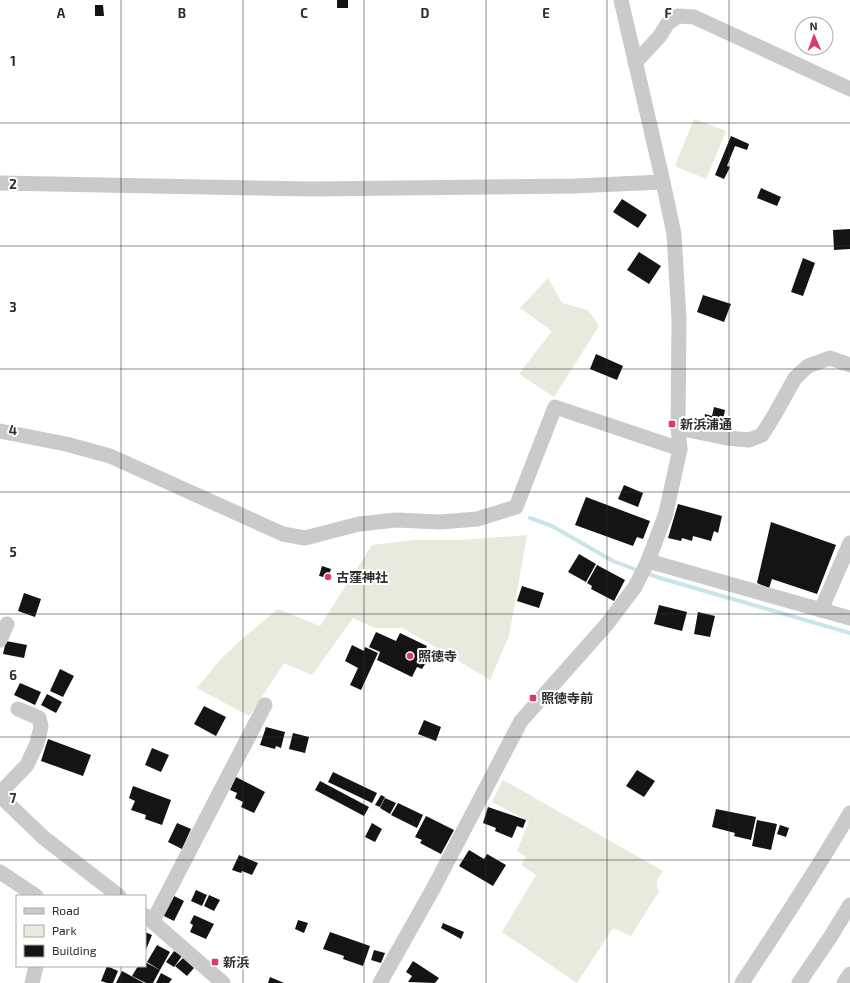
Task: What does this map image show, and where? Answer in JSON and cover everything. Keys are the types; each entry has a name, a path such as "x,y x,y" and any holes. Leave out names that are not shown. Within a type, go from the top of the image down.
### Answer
{"street":[{"path":"380,983 433,889 521,721 607,624 638,581 666,513 680,449 678,428 679,319 674,234 621,0"},
{"path":"635,63 659,37 668,23 678,16 694,17 850,89"},
{"path":"0,183 312,189 574,186 663,182"},
{"path":"678,428 727,438 749,440 762,435 795,378 808,366 830,358 850,365"},
{"path":"0,431 66,444 110,456 283,534 305,538 359,524 396,520 440,522 476,519 516,507 556,407 680,449"},
{"path":"821,610 850,543"},
{"path":"646,564 850,618"},
{"path":"0,640 7,624"},
{"path":"223,983 149,918 265,705"},
{"path":"0,793 26,765 37,743 41,727 38,718 18,709"},
{"path":"0,796 44,838 118,895"},
{"path":"742,983 850,813"},
{"path":"0,872 34,895"},
{"path":"799,983 850,905"},
{"path":"32,983 36,967"},
{"path":"844,983 850,974"}],"green space":[{"path":"694,119 726,131 706,179 675,166"},
{"path":"548,278 562,303 588,310 599,326 554,397 519,374 552,331 520,308"},
{"path":"527,535 509,636 490,680 402,628 375,628 353,618 312,675 284,663 249,716 197,688 221,659 278,609 320,626 372,545 415,540 460,540"},
{"path":"503,780 663,871 658,878 657,883 659,891 631,936 613,928 577,983 502,932 536,875 521,865 526,857 517,851 529,821 492,802"}],"building":[{"path":"337,0 348,0 348,8 337,8"},
{"path":"95,5 103,5 104,16 95,16"},
{"path":"731,136 749,144 747,150 735,146 727,166 730,167 724,179 715,175"},
{"path":"761,188 781,197 777,206 757,198"},
{"path":"622,199 647,215 638,228 613,212"},
{"path":"850,229 850,249 834,250 833,230"},
{"path":"639,252 661,266 649,284 627,270"},
{"path":"803,258 815,263 803,296 791,292"},
{"path":"703,295 731,304 724,322 697,312"},
{"path":"596,354 623,366 617,380 590,369"},
{"path":"714,407 725,410 721,429 703,425 705,414 712,416"},
{"path":"624,485 643,493 638,507 618,499"},
{"path":"586,497 650,521 643,539 637,537 633,546 575,525"},
{"path":"678,504 722,516 718,533 714,531 711,541 693,536 692,541 682,538 681,541 668,538"},
{"path":"771,522 836,545 817,594 772,579 769,588 757,583"},
{"path":"579,554 596,564 586,582 568,572"},
{"path":"597,565 625,580 614,601 591,589 592,586 587,583"},
{"path":"322,566 331,569 328,578 319,576"},
{"path":"522,586 544,593 539,608 517,601"},
{"path":"24,593 41,599 35,617 18,611"},
{"path":"659,605 687,612 682,631 654,624"},
{"path":"698,612 715,616 710,637 694,634"},
{"path":"376,632 396,641 400,633 427,646 422,656 428,659 422,669 417,667 412,677 377,660 380,652 369,647"},
{"path":"6,641 27,645 24,658 3,654"},
{"path":"352,645 364,651 365,647 378,653 361,690 350,685 358,668 345,661"},
{"path":"60,669 74,676 63,697 50,691"},
{"path":"20,683 41,692 35,705 14,695"},
{"path":"47,694 62,702 56,713 41,705"},
{"path":"204,706 226,717 216,736 194,724"},
{"path":"424,720 441,727 436,741 418,734"},
{"path":"266,727 285,732 281,748 276,746 275,749 260,745"},
{"path":"293,733 309,737 305,753 289,749"},
{"path":"48,739 91,755 83,776 41,761"},
{"path":"152,748 169,755 161,772 145,765"},
{"path":"637,770 655,781 644,797 626,786"},
{"path":"333,772 377,793 372,803 328,782"},
{"path":"236,777 265,792 254,813 241,807 243,802 235,798 237,793 230,790"},
{"path":"320,781 369,807 364,816 315,790"},
{"path":"133,786 171,800 162,825 145,819 146,815 131,810 135,801 129,798"},
{"path":"381,795 385,797 380,807 375,805"},
{"path":"385,798 396,803 390,814 380,808"},
{"path":"398,803 423,815 417,828 391,815"},
{"path":"488,807 526,820 523,828 517,826 512,838 495,831 496,828 483,823"},
{"path":"716,809 756,817 751,840 734,836 735,833 712,827"},
{"path":"426,816 454,830 441,854 420,843 422,840 415,837"},
{"path":"757,820 777,824 771,850 752,846"},
{"path":"177,823 191,829 182,849 168,842"},
{"path":"372,823 382,829 375,842 365,837"},
{"path":"780,825 789,828 786,837 777,834"},
{"path":"469,850 484,859 487,854 506,865 493,886 459,866"},
{"path":"239,855 258,863 252,875 242,871 241,873 232,870"},
{"path":"196,890 207,895 202,906 191,901"},
{"path":"172,895 184,901 174,921 162,915"},
{"path":"209,895 220,900 214,911 204,906"},
{"path":"194,915 214,924 206,939 190,932 193,925 190,923"},
{"path":"298,920 308,923 304,933 295,929"},
{"path":"443,923 464,932 461,939 441,928"},
{"path":"146,932 152,935 146,950"},
{"path":"330,932 370,946 363,966 343,959 344,956 323,949"},
{"path":"157,945 170,952 160,970 147,962"},
{"path":"374,950 385,953 381,963 371,960"},
{"path":"174,951 182,956 174,967 166,962"},
{"path":"183,958 194,968 187,976 175,966"},
{"path":"413,961 439,978 435,983 408,982 412,976 406,972"},
{"path":"146,963 160,970 153,983 146,983 132,976 137,967 146,967"},
{"path":"107,967 118,971 113,983 101,981"},
{"path":"122,971 144,983 116,983"},
{"path":"161,973 172,979 169,983 156,983"},
{"path":"270,977 284,983 268,983"}],"waterway":[{"path":"530,518 552,526 613,561 639,571"},
{"path":"646,573 850,633"}],"place":[{"name":"新浜浦通","path":"672,424"},
{"name":"古窪神社","path":"328,577"},
{"name":"照徳寺","path":"410,656"},
{"name":"照徳寺前","path":"533,698"},
{"name":"新浜","path":"215,962"}]}
